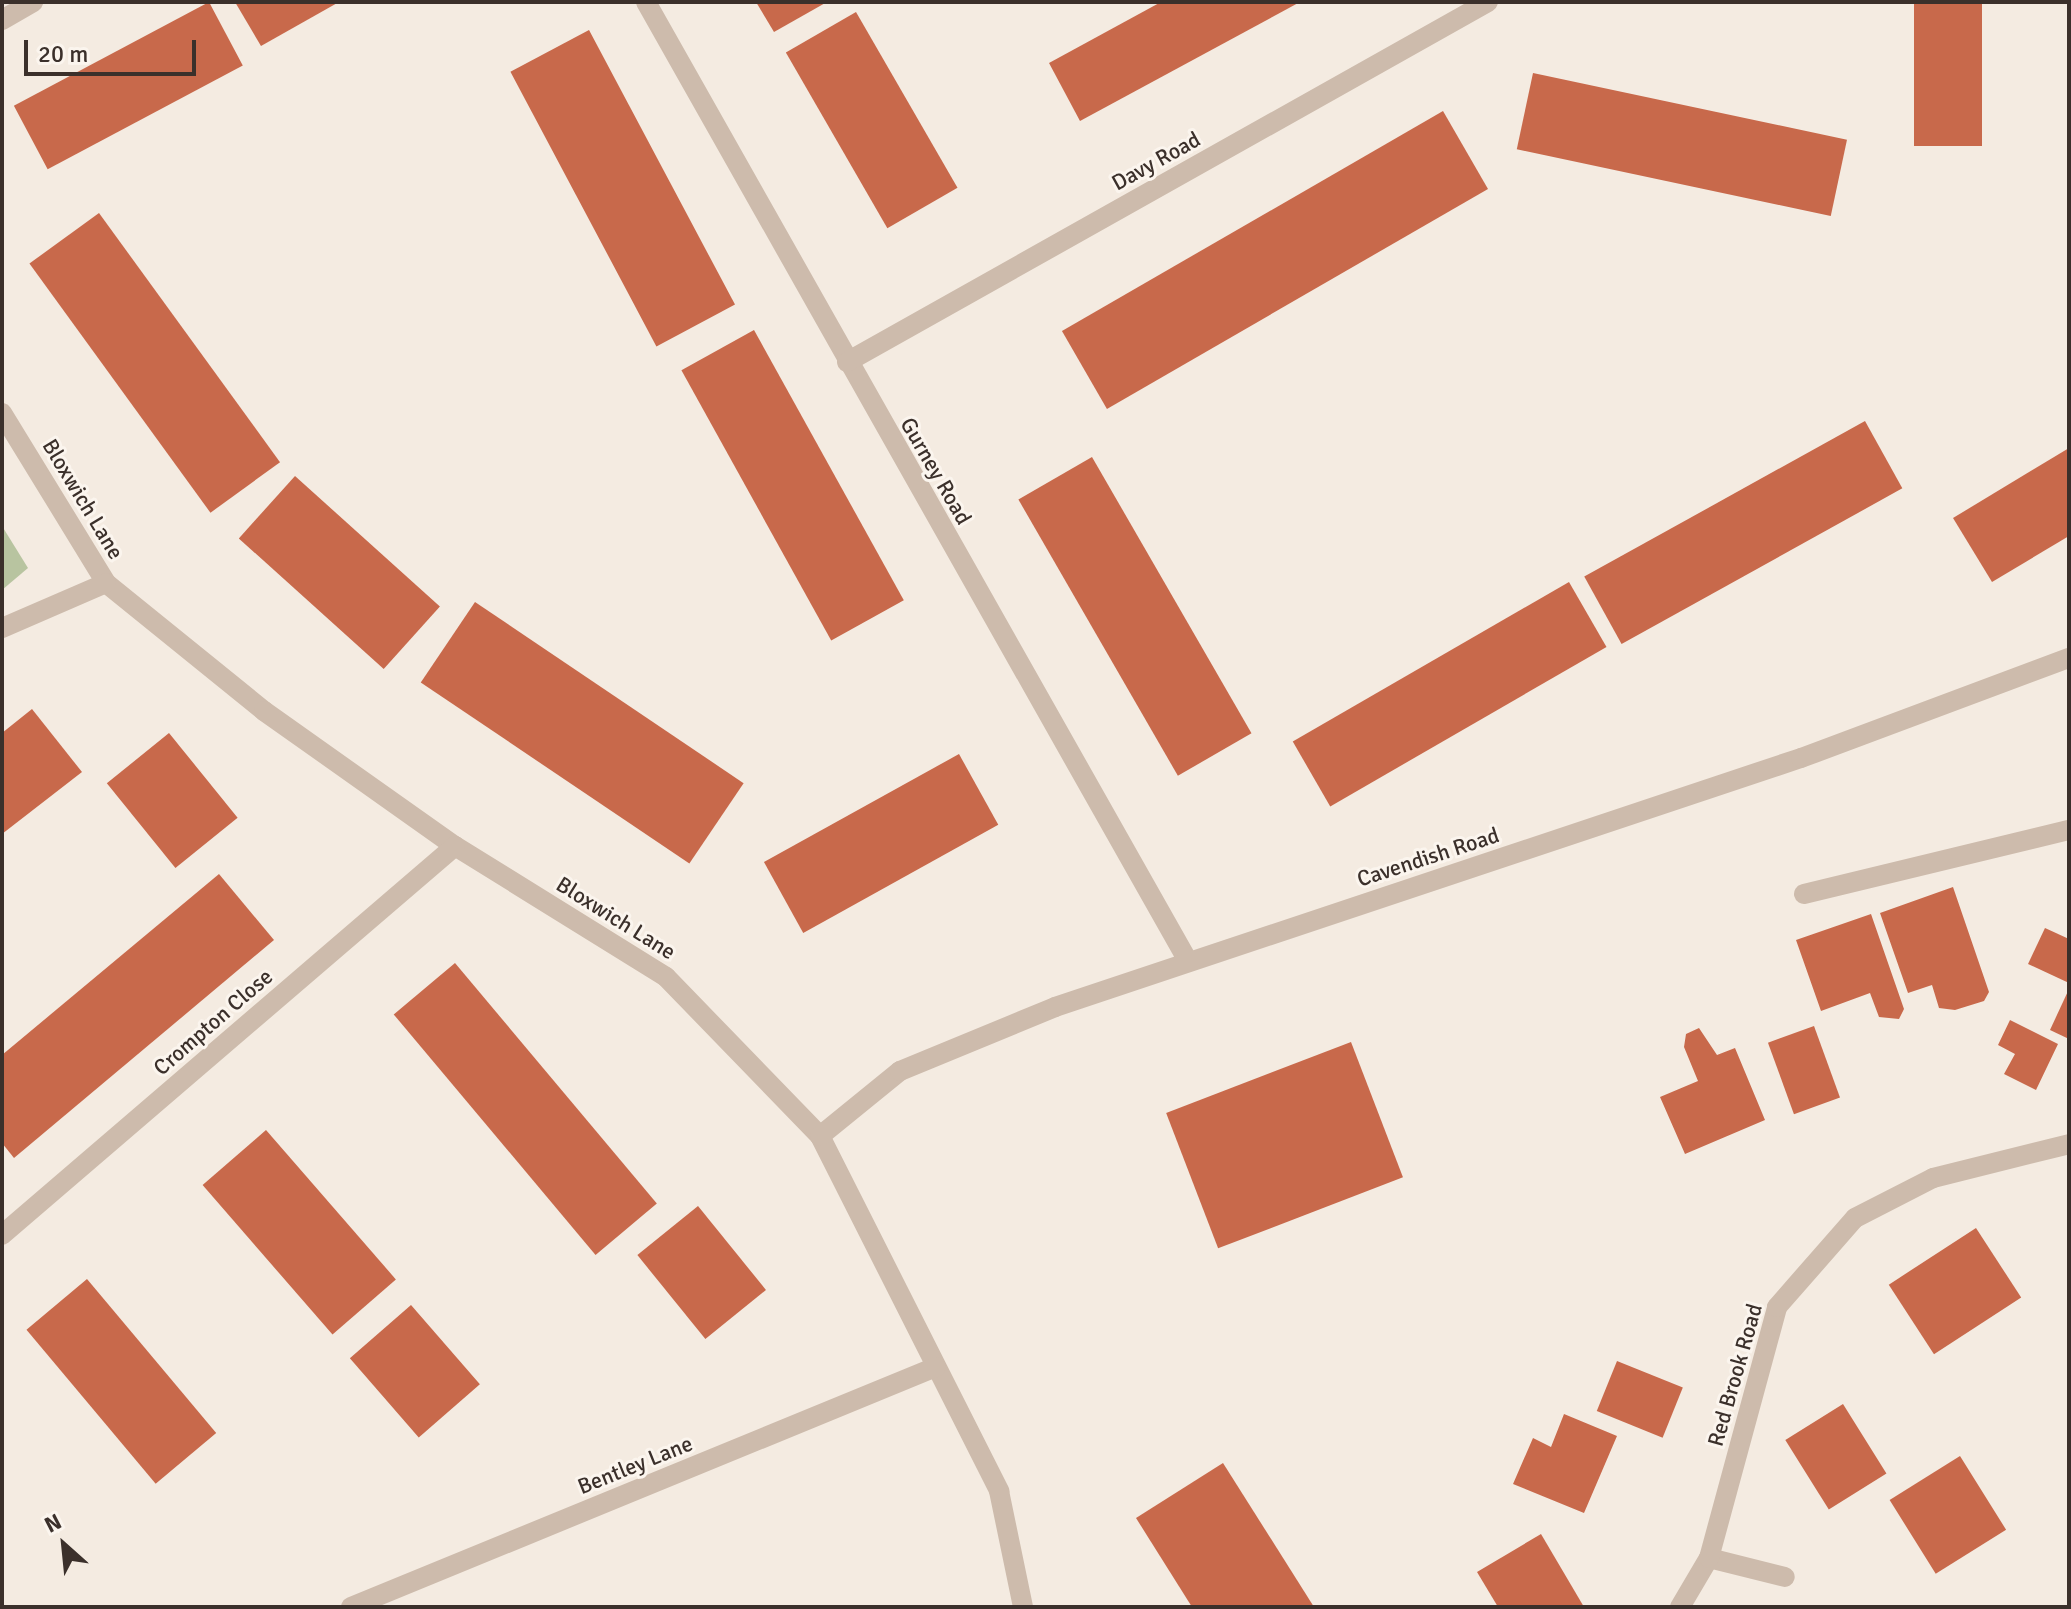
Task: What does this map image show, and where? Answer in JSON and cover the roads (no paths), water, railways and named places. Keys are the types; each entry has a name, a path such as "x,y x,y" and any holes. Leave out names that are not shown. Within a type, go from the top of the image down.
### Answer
{"street":[{"path":"2,20 33,2"},
{"name":"Gurney Road","path":"646,2 1188,961"},
{"name":"Davy Road","path":"847,362 1488,2"},
{"name":"Bloxwich Lane","path":"2,413 106,583 264,711 455,846 666,977 820,1136 999,1491 1023,1607"},
{"path":"2,628 106,583"},
{"name":"Cavendish Road","path":"820,1136 900,1071 1188,961 1801,758 2069,658"},
{"path":"1804,894 2069,830"},
{"name":"Crompton Close","path":"2,1235 455,846"},
{"name":"Red Brook Road","path":"1680,1607 1709,1558 1777,1307 1855,1218 1933,1178 2069,1144"},
{"name":"Bentley Lane","path":"351,1607 936,1367"},
{"path":"1709,1558 1785,1577"}]}
